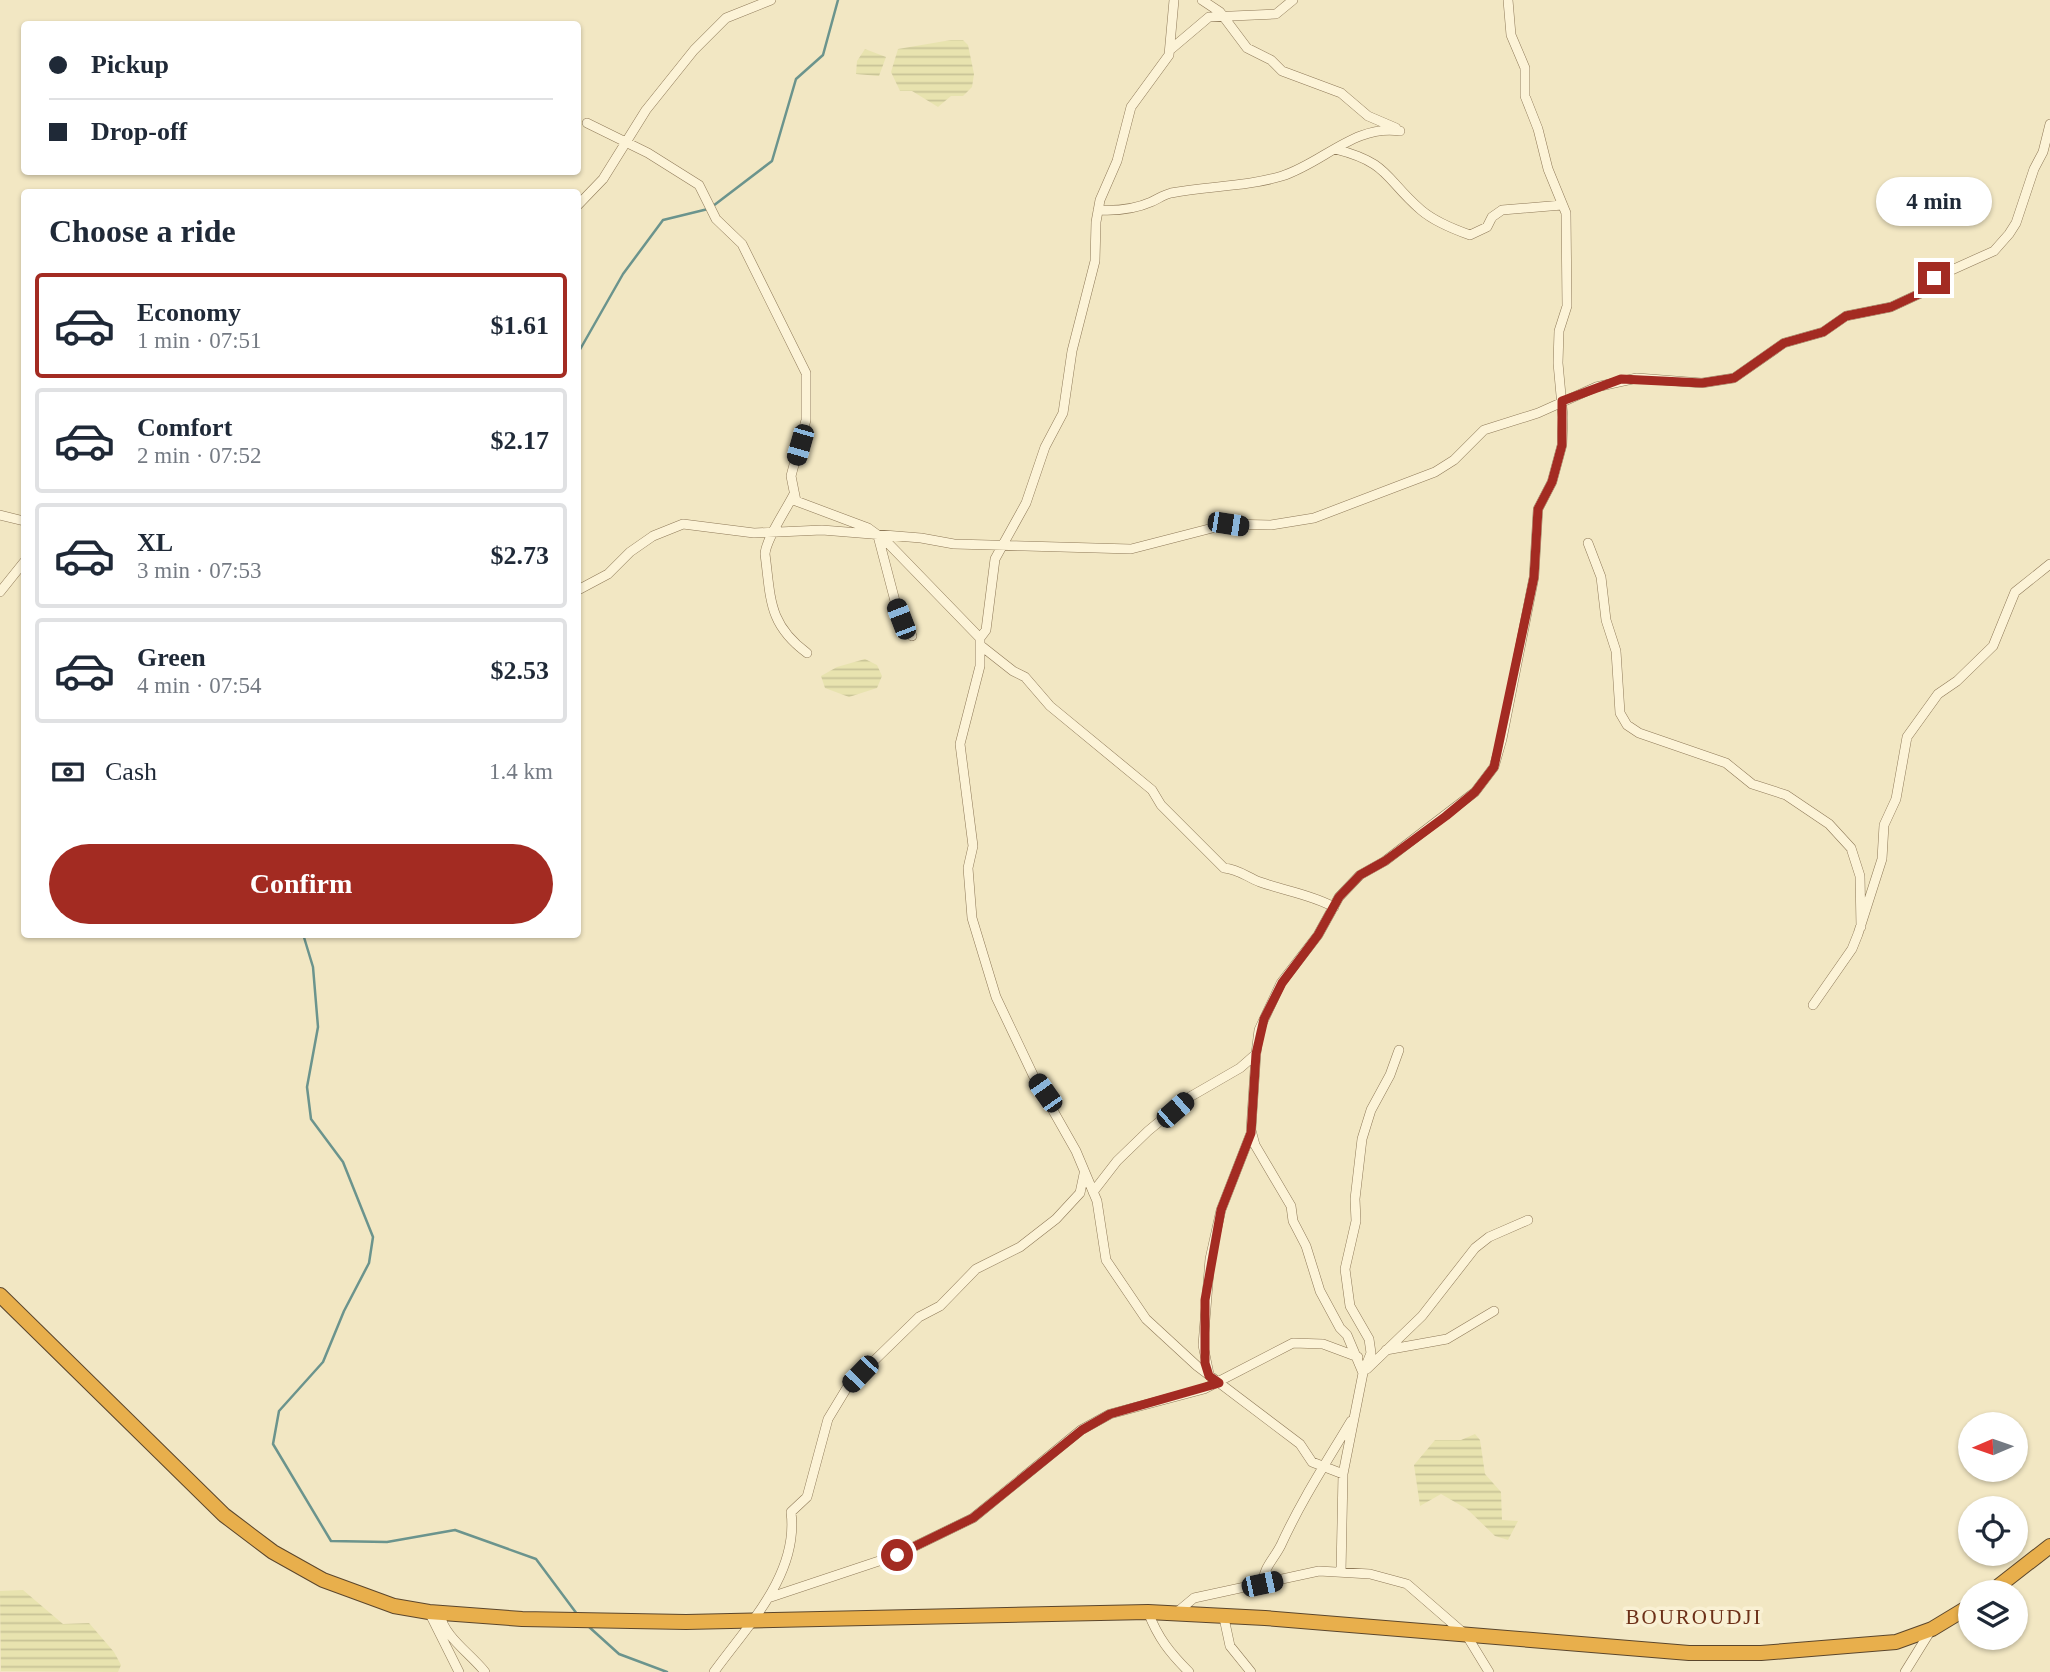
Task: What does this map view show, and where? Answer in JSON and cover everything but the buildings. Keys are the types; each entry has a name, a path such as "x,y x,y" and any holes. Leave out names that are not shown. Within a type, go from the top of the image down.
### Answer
{"highway":[{"path":"0,1295 224,1515 273,1552 323,1580 394,1606 434,1613 522,1619 750,1622 1147,1612 1265,1618 1689,1653 1761,1653 1896,1642 1932,1629 1958,1613"},
{"path":"2006,1580 2050,1546"}],"street":[{"path":"581,202 603,179 674,74 726,18 771,0"},
{"path":"1174,0 1170,51 1166,62 1131,107 1121,149 1098,209 1095,261 1072,351 1063,413 1045,447 1026,503 992,570 986,630 980,642 980,666 960,744 974,846 968,868 972,918 996,997 1093,1192 1106,1260 1146,1319 1209,1376 1300,1444 1312,1462 1343,1474"},
{"path":"1098,209 1128,209 1166,194 1188,193 1217,184 1259,182 1291,172 1361,134 1390,129 1401,131 1367,116 1340,93 1282,71 1271,60 1247,48 1223,16 1202,0"},
{"path":"1170,51 1205,19 1276,14 1293,0"},
{"path":"1209,1376 1203,1345 1210,1259 1231,1177 1251,1133 1259,1030 1282,983 1318,935 1334,907 1360,875 1385,861 1446,816 1475,792 1494,767 1534,577 1538,509 1552,482 1562,445 1559,331 1567,306 1566,213 1525,96 1525,68 1511,35 1508,0"},
{"path":"587,123 626,142 699,185 716,219 743,244 806,373 806,420 791,476 796,501 868,528 878,535 923,576 980,642 1013,671 1026,677 1050,706 1152,790 1161,805 1224,867 1236,869 1261,882 1308,894 1334,907"},
{"path":"581,588 608,574 630,552 653,536 683,524 754,533 822,530 1002,547 1055,545 1088,550 1131,550 1228,524 1271,526 1314,518 1435,472 1454,460 1484,430 1538,413 1621,379 1702,383 1734,378 1784,343 1823,332 1846,316 1891,307 1919,294 1934,278 1994,251 2017,223 2034,169 2043,152 2050,124"},
{"path":"1335,149 1368,159 1387,171 1422,211 1469,236 1487,227 1492,217 1502,210 1562,205"},
{"path":"794,494 766,544 765,554 774,616 796,645 807,653"},
{"path":"0,515 21,521"},
{"path":"878,535 895,601 912,636"},
{"path":"1588,543 1601,577 1606,620 1616,651 1618,702 1627,725 1639,733 1726,764 1752,784 1787,796 1829,824 1851,848 1860,876 1861,926"},
{"path":"1813,1005 1852,949 1861,926 1882,859 1884,825 1896,799 1907,737 1938,694 1993,646 2015,592 2050,564"},
{"path":"0,592 21,566"},
{"path":"1341,1572 1343,1474 1363,1373 1371,1353 1368,1339 1350,1306 1345,1269 1356,1221 1355,1199 1362,1139 1371,1110 1390,1075 1399,1050"},
{"path":"1093,1192 1117,1161 1148,1131 1188,1098 1240,1068 1256,1054"},
{"path":"1251,1133 1262,1162 1278,1181 1290,1206 1293,1222 1306,1246 1320,1290 1358,1357 1363,1373"},
{"path":"714,1672 771,1597 793,1529 791,1512 807,1497 828,1419 848,1386 919,1317 940,1306 976,1269 1020,1247 1056,1219 1080,1194 1084,1172"},
{"path":"1363,1373 1422,1316 1475,1248 1489,1237 1528,1220"},
{"path":"1386,1350 1447,1339 1494,1311"},
{"path":"771,1597 897,1555 973,1518 1082,1430 1110,1414 1219,1383 1293,1343 1322,1344 1358,1357"},
{"path":"1262,1584 1263,1572 1281,1545 1292,1517 1325,1468 1330,1454 1353,1417"},
{"path":"1174,1614 1194,1598 1319,1571 1370,1573 1407,1584 1467,1636 1489,1672"},
{"path":"1147,1612 1157,1636 1176,1662 1189,1672"},
{"path":"434,1613 459,1672"},
{"path":"434,1613 443,1629 485,1672"},
{"path":"1224,1618 1230,1646 1251,1672"},
{"path":"1905,1672 1932,1629"}],"shaded area":[{"path":"963,40 968,45 974,74 972,87 963,96 951,96 938,107 912,91 900,91 891,72 898,49"},
{"path":"865,49 886,57 879,76 856,74 857,61"},
{"path":"865,659 877,665 882,676 877,688 849,697 825,688 821,676 837,667"},
{"path":"1475,1434 1480,1440 1485,1474 1501,1492 1502,1520 1518,1521 1508,1540 1495,1536 1467,1509 1441,1494 1420,1506 1414,1465 1435,1440 1461,1440"},
{"path":"23,1590 63,1624 89,1623 114,1652 121,1665 118,1672 1,1671 0,1591"}],"waterway":[{"path":"713,206 772,161 796,79 823,55 838,0"},
{"path":"581,348 623,274 663,220 708,209"},
{"path":"304,938 313,967 318,1027 307,1087 311,1119 343,1162 373,1237 369,1263 344,1311 323,1362 279,1411 273,1444 331,1541 387,1542 455,1530 536,1559 577,1614"},
{"path":"588,1626 619,1654 667,1672"}],"district":[{"name":"BOUROUDJI","path":"1694,1617"}],"route":[{"path":"897,1555 918,1542 973,1518 1082,1430 1110,1414 1219,1383 1209,1376 1205,1363 1205,1300 1210,1281 1210,1259 1221,1210 1231,1177 1251,1133 1259,1030 1282,983 1318,935 1339,897 1360,875 1385,861 1475,792 1494,767 1502,740 1525,625 1527,601 1534,577 1538,509 1552,482 1562,445 1562,401 1621,379 1702,383 1734,378 1784,343 1823,332 1846,316 1874,313 1891,307 1919,294 1934,278"}]}
